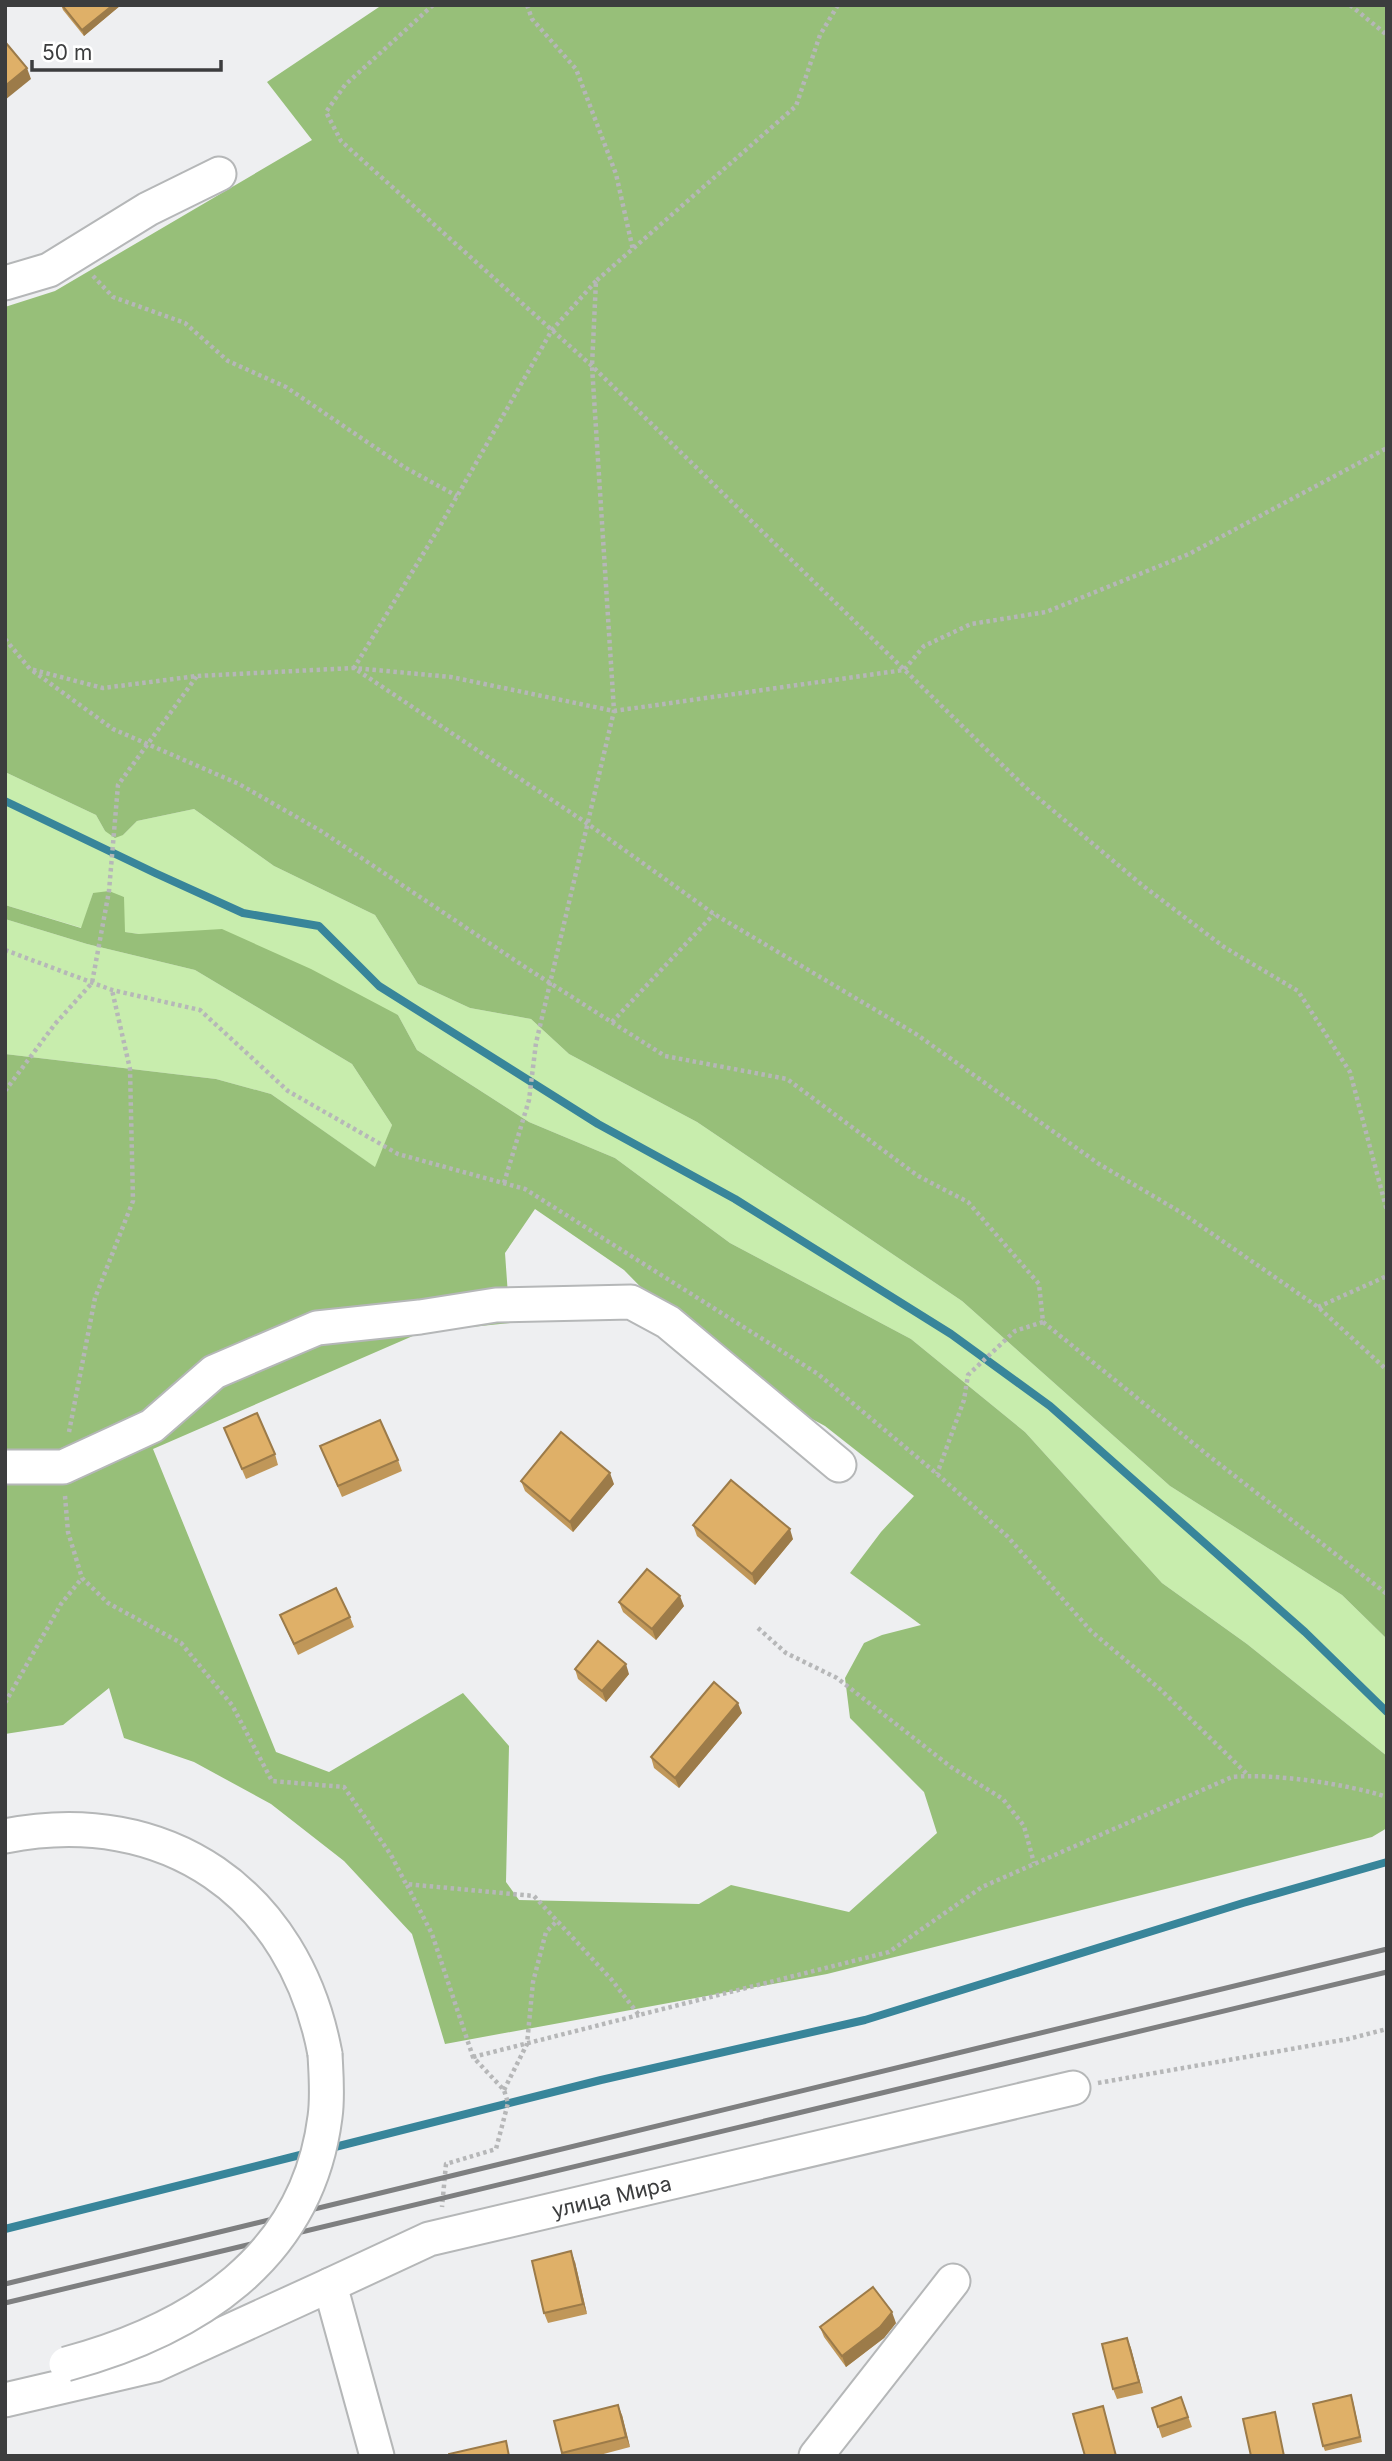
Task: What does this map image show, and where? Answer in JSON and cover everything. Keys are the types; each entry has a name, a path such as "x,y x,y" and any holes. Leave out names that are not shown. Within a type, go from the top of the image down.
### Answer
{"street":[{"path":"5,284 49,271 148,209 219,174"},
{"path":"5,1467 63,1467 152,1426 214,1372 317,1328 420,1317 496,1305 631,1302 668,1322 839,1465"},
{"path":"5,1836 36,1830 98,1829 129,1835 159,1844 187,1857 239,1892 261,1914 297,1965 316,2013 325,2053 326,2116 311,2177 282,2232 263,2257 225,2292 190,2315 109,2353 5,2377"},
{"name":"улица Мира","path":"5,2400 155,2365 438,2236 1073,2088"},
{"path":"816,2456 953,2280"},
{"path":"330,2285 376,2456"}],"path":[{"path":"433,5 345,85 326,112 341,141 592,366 1025,787 1142,885 1224,947 1298,991 1350,1072 1387,1211"},
{"path":"527,5 532,19 576,69 616,174 633,250"},
{"path":"354,668 552,330 596,281 796,106 820,35 838,5"},
{"path":"1350,5 1387,35"},
{"path":"74,255 113,297 185,323 228,361 286,387 404,467 457,496"},
{"path":"504,1183 528,1100 536,1042 614,711 592,366 596,281"},
{"path":"30,669 103,688 197,676 354,668 451,677 614,711 904,670 924,646 971,624 1045,612 1189,554 1387,447"},
{"path":"5,639 30,669 113,729 239,784 321,831 550,984 665,1056 787,1079 918,1176 968,1202 1039,1284 1043,1322 1209,1457 1387,1594"},
{"path":"354,668 588,824 714,914 916,1034 1099,1164 1182,1213 1318,1307 1386,1369"},
{"path":"5,1091 55,1024 92,983 109,891 118,785 197,676"},
{"path":"612,1022 714,914"},
{"path":"5,950 112,990 200,1010 288,1091 398,1154 525,1189 817,1374 1007,1536 1091,1631 1160,1689 1248,1775"},
{"path":"112,990 130,1069 133,1201 95,1298 63,1467 68,1532 82,1578 108,1603 181,1643 232,1705 272,1781 344,1787 391,1855 432,1934 472,2057 504,2090 508,2103 496,2150 446,2165 438,2236"},
{"path":"1318,1307 1387,1276"},
{"path":"937,1474 964,1400 968,1375 1016,1331 1043,1322"},
{"path":"5,1703 61,1604 82,1578"},
{"path":"758,1628 786,1653 837,1678 951,1767 1003,1799 1024,1826 1034,1863"},
{"path":"472,2057 889,1952 982,1886 1232,1777 1248,1775 1301,1780 1387,1797"},
{"path":"406,1884 534,1896 611,1979 639,2015"},
{"path":"504,2090 527,2044 533,1982 546,1933 558,1920"},
{"path":"1073,2088 1348,2039 1387,2029"}],"green space":[{"path":"382,5 1387,5 1387,1639 1342,1595 1170,1486 962,1301 697,1122 569,1054 531,1019 470,1008 418,984 375,915 274,866 194,809 137,821 123,835 115,838 105,831 96,815 5,772 5,307 55,291 312,140 267,82"},
{"path":"5,772 96,815 105,831 123,835 137,821 194,809 274,866 375,915 418,984 470,1008 531,1019 569,1054 697,1122 962,1301 1170,1486 1342,1595 1387,1639 1387,1756 1247,1644 1162,1583 1025,1432 911,1339 730,1243 615,1158 529,1122 417,1050 398,1015 139,934 124,932 124,897 93,893 82,928 5,905"},
{"path":"109,891 124,897 125,932 139,934 222,929 311,969 398,1015 417,1050 529,1122 615,1158 730,1243 911,1339 1025,1432 1162,1583 1247,1644 1387,1756 1387,1828 1372,1837 827,1974 445,2044 412,1934 344,1861 271,1804 194,1762 124,1738 109,1688 63,1725 5,1734 5,1054 216,1079 271,1094 375,1167 392,1125 352,1064 195,970 87,944 5,919 5,905 81,928 93,893","holes":["535,1209 624,1270 675,1322 762,1392 825,1426 914,1496 881,1532 850,1573 921,1625 882,1635 864,1643 845,1678 850,1718 924,1792 937,1833 849,1912 731,1885 699,1904 519,1900 506,1882 509,1746 463,1693 329,1772 276,1752 153,1449 422,1332 510,1323 505,1253"]},
{"path":"5,919 87,944 195,970 352,1064 392,1125 376,1168 271,1094 216,1079 5,1054"}],"building":[{"path":"62,5 113,5 82,30"},
{"path":"5,44 27,68 5,86"},
{"path":"257,1413 275,1454 242,1469 224,1428"},
{"path":"380,1420 398,1460 338,1486 320,1446"},
{"path":"561,1432 610,1473 570,1522 521,1481"},
{"path":"731,1480 790,1529 752,1574 693,1525"},
{"path":"647,1569 680,1596 652,1629 619,1602"},
{"path":"336,1588 350,1617 294,1644 280,1615"},
{"path":"598,1641 626,1664 602,1691 575,1669"},
{"path":"714,1682 738,1703 675,1778 651,1757"},
{"path":"571,2251 583,2304 544,2313 532,2261"},
{"path":"873,2287 892,2312 880,2327 842,2356 820,2327"},
{"path":"1127,2338 1139,2382 1113,2389 1102,2344"},
{"path":"1351,2395 1360,2437 1323,2446 1313,2404"},
{"path":"1181,2397 1188,2417 1158,2427 1152,2408"},
{"path":"618,2405 626,2437 562,2453 554,2421"},
{"path":"1103,2406 1116,2456 1085,2456 1073,2414"},
{"path":"1275,2412 1284,2456 1251,2456 1243,2419"},
{"path":"506,2441 509,2456 449,2456 449,2454"}],"waterway":[{"path":"5,801 243,913 319,926 379,986 598,1124 735,1199 951,1334 1050,1406 1305,1632 1387,1712"},
{"path":"327,2149 601,2080 865,2020 1243,1903 1387,1862"},
{"path":"5,2229 308,2153"}],"railway":[{"path":"5,2284 1387,1949"},
{"path":"5,2303 1387,1972"}]}
